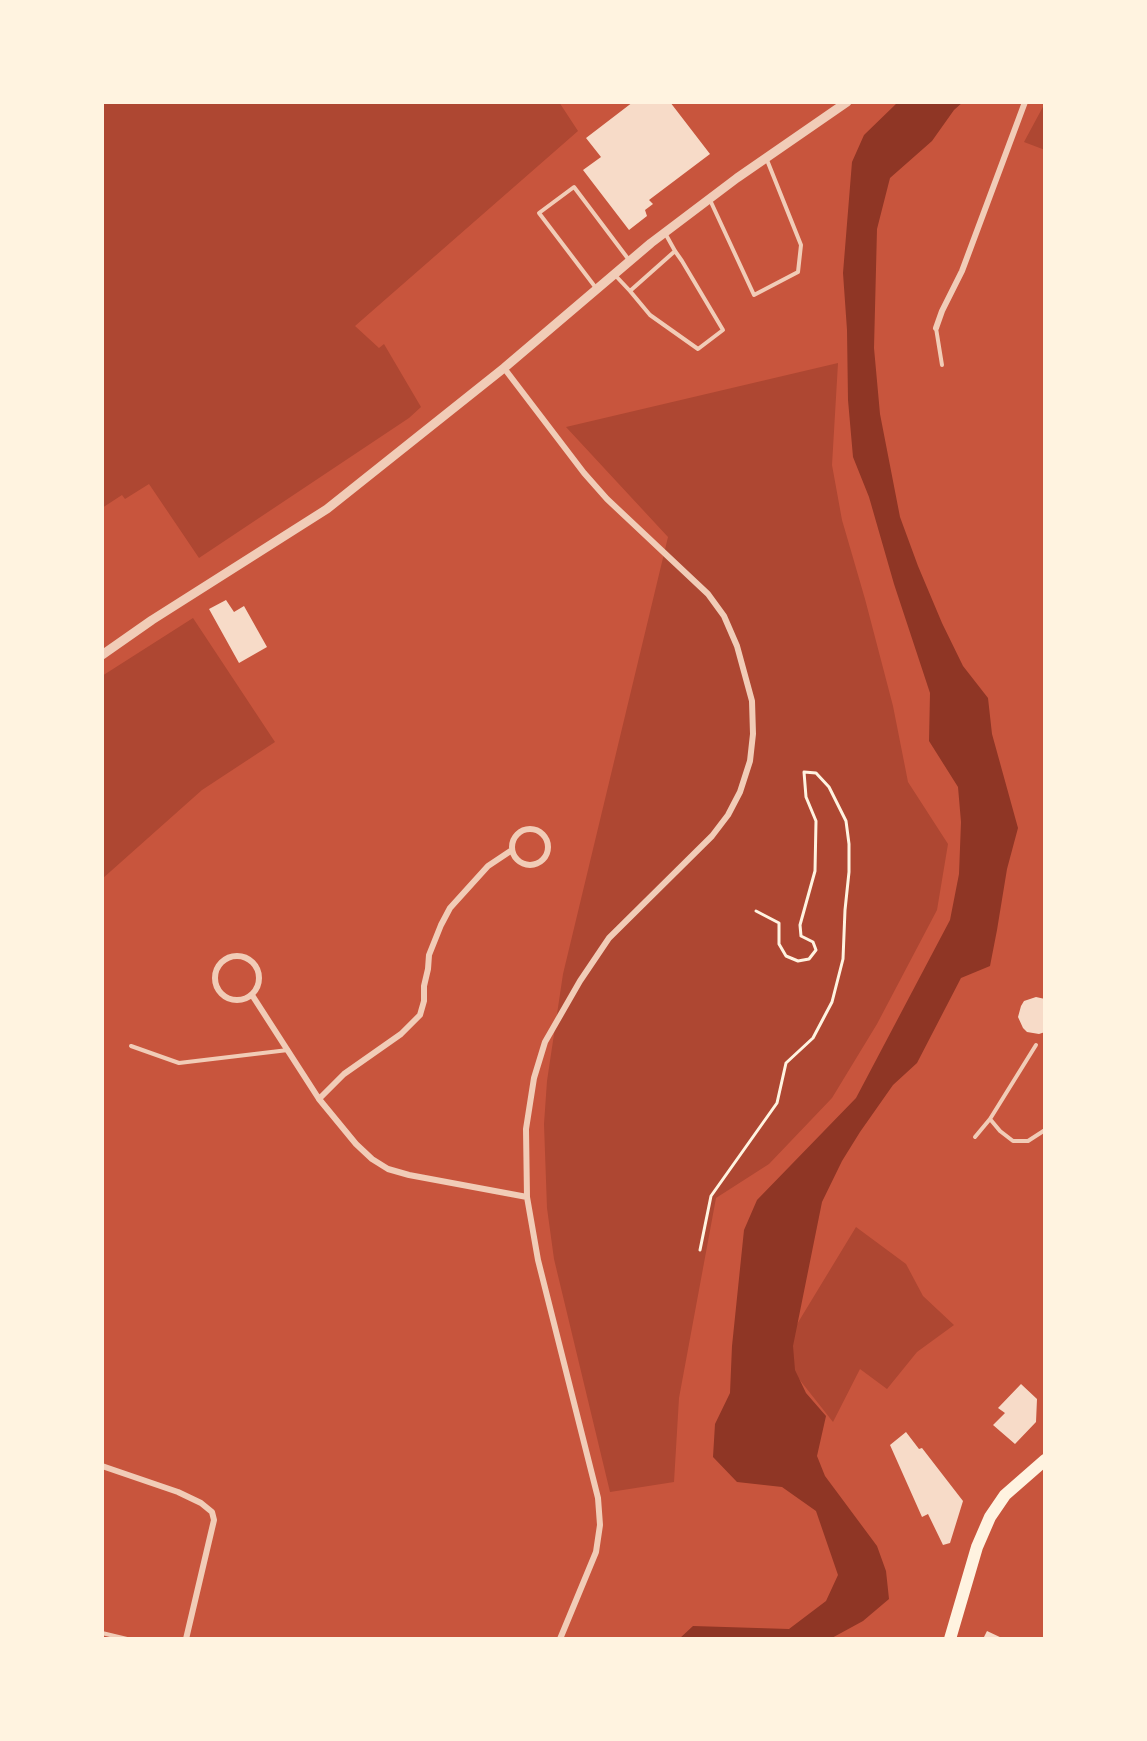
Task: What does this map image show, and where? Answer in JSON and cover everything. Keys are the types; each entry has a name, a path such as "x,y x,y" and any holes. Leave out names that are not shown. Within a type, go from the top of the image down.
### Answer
{"main road":[{"path":"950,1639 977,1546 990,1517 1005,1495 1045,1460"}],"street":[{"path":"102,655 152,620 327,509 504,368 664,233 846,102"},
{"path":"936,328 942,310 962,271 1025,102"},
{"path":"504,368 599,490 708,594 724,616 737,646 752,701 753,734 750,761 740,792 728,814 712,836 609,938 580,981 545,1041 534,1078 525,1129 527,1197 538,1260 598,1498 600,1525 596,1552 560,1639"},
{"path":"531,829 540,831 549,845 545,858 534,866 520,862 515,858 512,850 513,840 517,835 524,830 531,829"},
{"path":"319,1099 344,1074 401,1034 420,1015 424,1001 429,955 450,908 488,866 512,850"},
{"path":"239,956 254,963 259,977 258,986 252,994 243,1000 236,1001 224,997 217,990 214,978 216,969 222,962 227,958 239,956"},
{"path":"252,994 319,1099 356,1143 372,1158 388,1169 409,1175 527,1197"},
{"path":"102,1466 178,1492 201,1503 212,1512 214,1520 186,1639"}],"lane":[{"path":"709,199 754,295 798,272 801,245 766,158"},
{"path":"596,289 539,213 574,187 630,261"},
{"path":"614,274 650,315 698,349 723,330 664,233"},
{"path":"630,291 675,251"},
{"path":"936,328 942,365"},
{"path":"975,1137 990,1119 1036,1045"},
{"path":"131,1046 180,1063 288,1050"},
{"path":"990,1119 1013,1141 1028,1142 1045,1130"},
{"path":"102,1633 127,1639"}],"path":[{"path":"700,1250 711,1196 777,1103 786,1063 813,1038 832,1002 843,959 849,872 846,821 829,787 816,773 804,772 806,797 816,821 815,871 800,925 801,936 813,942 816,950 809,959 798,961 786,956 779,944 779,923 756,911"}],"shaded area":[{"path":"102,102 559,102 578,131 355,326 379,348 384,344 421,407 409,418 199,558 149,484 125,499 122,495 102,508"},
{"path":"898,102 963,102 954,110 932,141 890,178 877,229 874,348 880,414 900,517 942,623 963,666 988,698 992,734 1018,828 1007,869 990,966 961,978 917,1063 893,1085 860,1132 842,1161 822,1202 793,1346 795,1370 806,1393 826,1416 817,1456 825,1476 877,1546 886,1571 889,1599 863,1621 830,1639 679,1639 693,1626 789,1629 826,1601 838,1575 816,1511 782,1487 737,1482 713,1457 715,1424 730,1393 732,1346 744,1230 757,1200 856,1098 950,920 959,874 961,822 958,787 929,741 930,693 894,584 869,497 853,457 848,400 843,273 852,162 864,135"},
{"path":"1045,103 1045,150 1024,142"},
{"path":"838,363 832,465 842,520 893,706 908,782 948,844 937,910 877,1024 832,1098 769,1164 716,1198 679,1398 674,1482 610,1492 554,1259 547,1208 544,1124 547,1081 563,974 668,537 566,427"},
{"path":"193,618 275,742 202,790 102,879 102,676"},
{"path":"856,1227 906,1264 923,1296 954,1325 917,1352 887,1389 860,1369 833,1422 780,1355"}],"building":[{"path":"633,102 670,102 710,154 649,200 653,204 645,210 647,216 629,230 583,170 601,157 586,138"},
{"path":"226,600 234,612 244,606 267,647 239,663 209,609"},
{"path":"1036,997 1045,999 1045,1032 1039,1034 1027,1032 1018,1017 1024,1001"},
{"path":"1021,1384 1037,1399 1036,1422 1015,1444 993,1425 1005,1413 998,1408"},
{"path":"906,1432 919,1449 922,1448 963,1501 950,1543 943,1545 928,1514 922,1517 890,1445"},
{"path":"987,1631 1004,1639 983,1639"}]}
